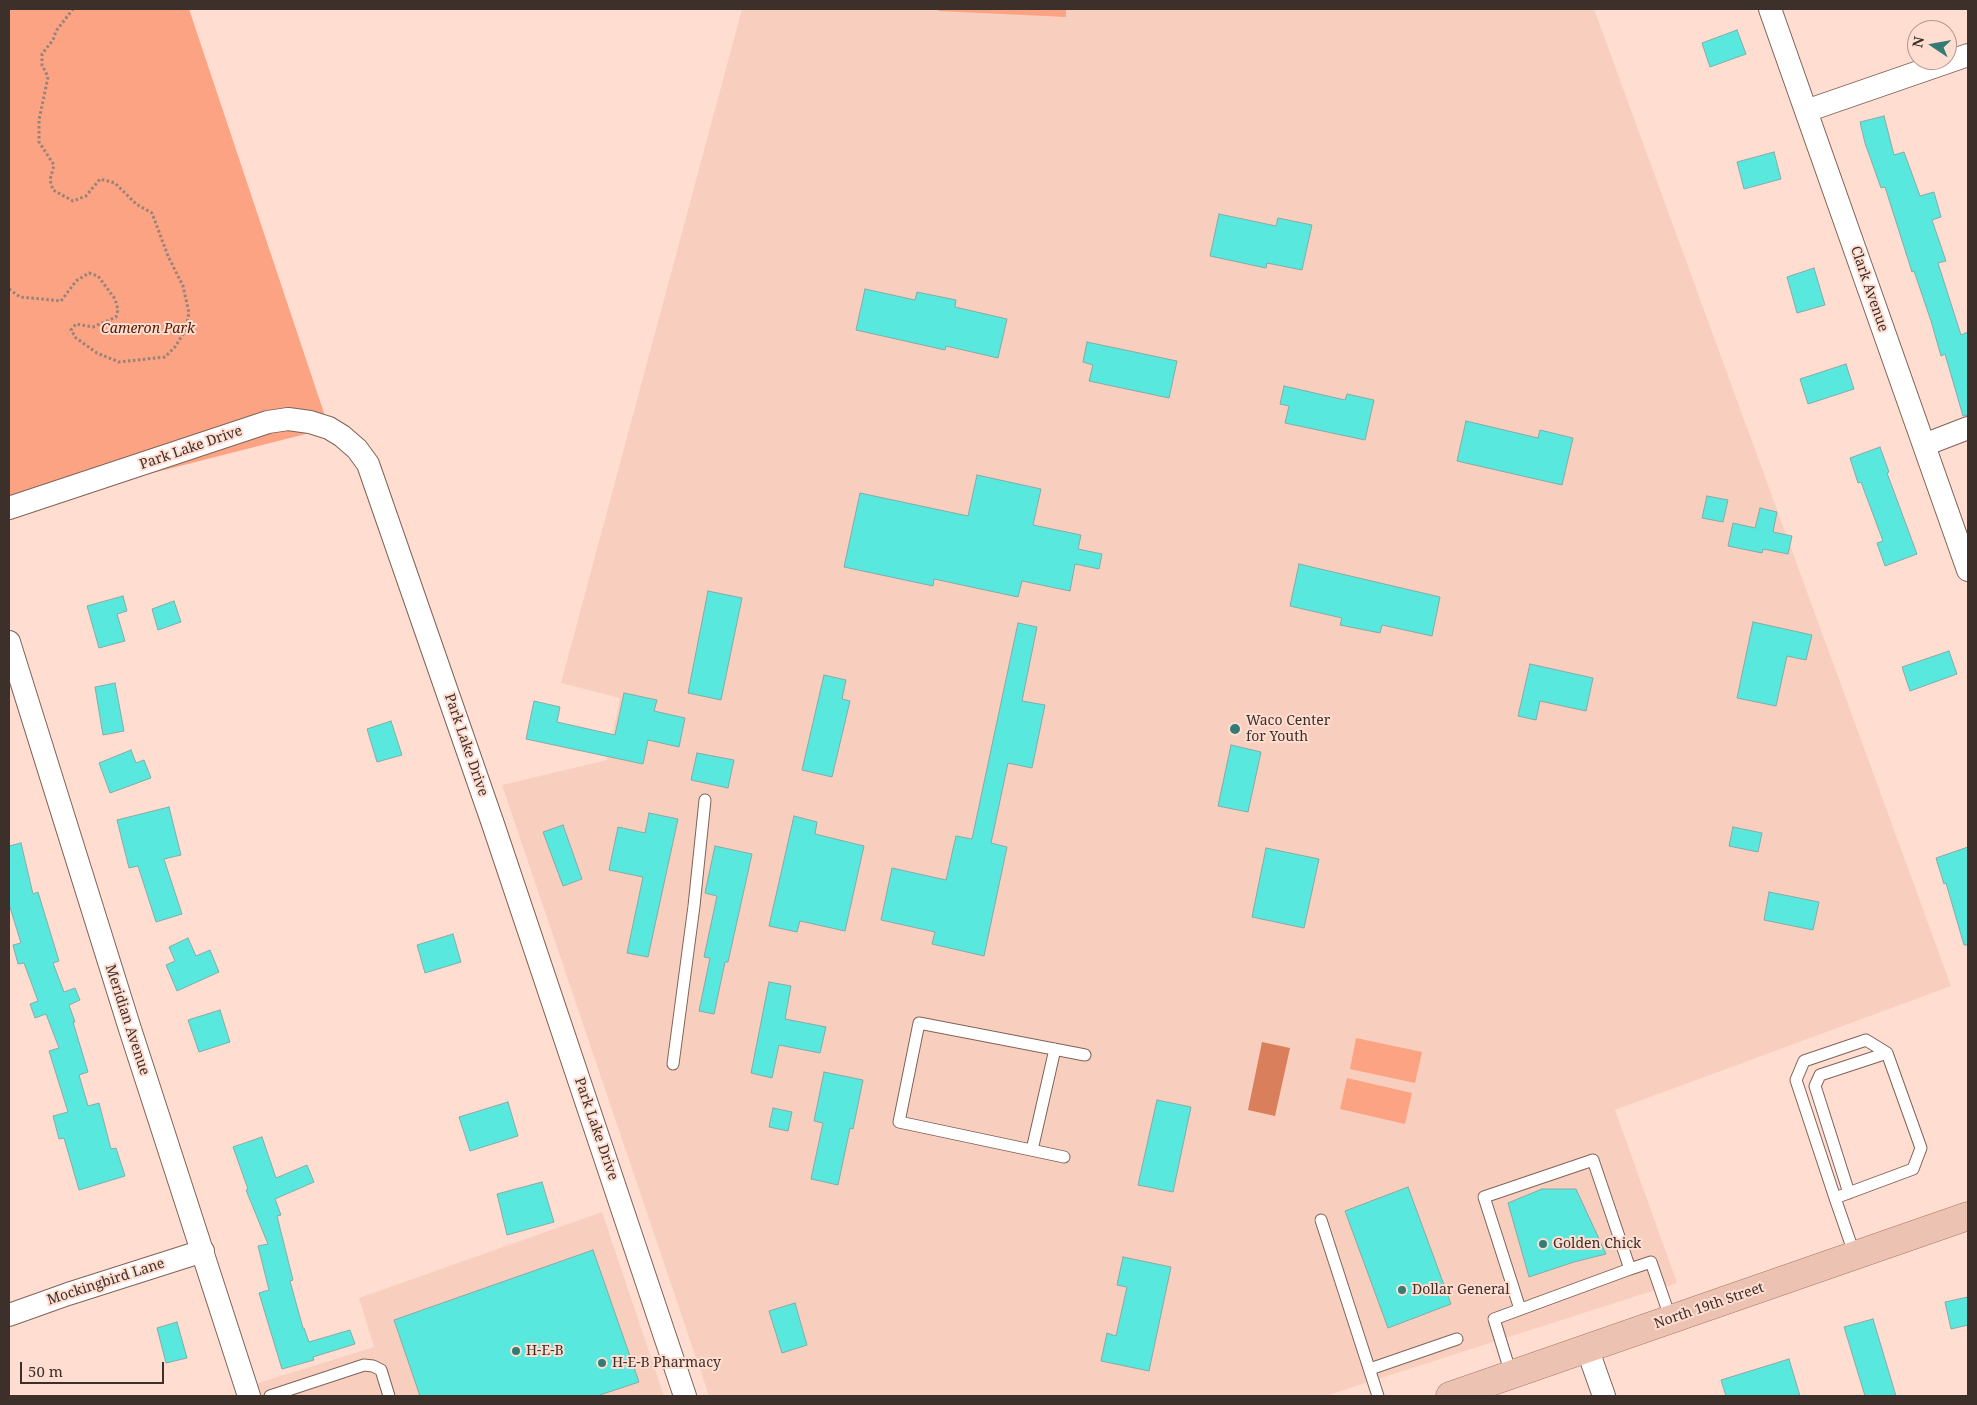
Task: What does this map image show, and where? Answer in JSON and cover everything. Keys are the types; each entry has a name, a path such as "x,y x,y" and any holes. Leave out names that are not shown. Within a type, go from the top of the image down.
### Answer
{"main road":[{"name":"North 19th Street","path":"1450,1396 1968,1216"}],"street":[{"name":"Clark Avenue","path":"1770,9 1968,570"},
{"path":"1806,111 1968,55"},
{"name":"Park Lake Drive","path":"9,508 268,422 288,420 310,422 329,428 342,436 363,456 376,481 427,629 684,1396"},
{"path":"1924,444 1968,428"},
{"name":"Meridian Avenue","path":"9,642 130,1030 249,1396"},
{"name":"Mockingbird Lane","path":"9,1315 203,1251"},
{"path":"1587,1348 1604,1396"}],"lane":[{"path":"673,1064 694,906 705,800"},
{"path":"1064,1157 900,1122 919,1023 1086,1055"},
{"path":"1835,1198 1914,1169 1921,1148 1887,1053 1866,1040 1804,1061 1796,1080 1835,1198 1855,1256"},
{"path":"1032,1150 1055,1049"},
{"path":"1849,1193 1815,1086 1820,1075 1887,1053"},
{"path":"1520,1309 1484,1197 1592,1160 1630,1269"},
{"path":"1321,1220 1378,1396"},
{"path":"1512,1374 1494,1319 1630,1269 1651,1262 1671,1320"},
{"path":"1370,1369 1458,1339"},
{"path":"270,1396 364,1366 373,1366 381,1370 389,1396"}],"path":[{"path":"9,289 20,297 61,301 76,281 89,273 98,276 115,299 118,310 116,317 93,327 76,324 71,330 76,338 97,353 118,362 165,356 175,347 185,330 189,313 183,286 168,256 152,213 136,204 115,184 100,179 86,196 73,201 53,190 50,180 54,165 39,142 39,120 48,77 42,65 42,54 53,40 56,31 73,9"}],"shaded area":[{"name":"Waco Center for Youth","path":"742,9 1594,9 1951,986 1615,1110 1677,1283 1325,1396 709,1396 502,785 607,760 620,698 561,683"},
{"path":"1262,1042 1290,1048 1275,1116 1248,1110"},
{"path":"602,1212 664,1396 259,1396 255,1384 374,1347 359,1298"}],"green space":[{"name":"Cameron Park","path":"9,9 189,9 329,428 15,508 9,506"},
{"path":"939,9 1066,9 1066,17 938,11"},
{"path":"1356,1038 1422,1052 1415,1083 1350,1069"},
{"path":"1347,1078 1412,1093 1405,1124 1340,1109"}],"building":[{"path":"1737,30 1746,54 1710,67 1702,43"},
{"path":"1884,116 1894,155 1904,152 1920,196 1934,192 1941,217 1932,220 1946,261 1938,263 1961,335 1968,332 1968,415 1963,416 1945,354 1941,356 1931,321 1914,271 1912,272 1885,187 1881,188 1865,143 1860,122"},
{"path":"1774,152 1781,179 1744,189 1737,162"},
{"path":"1219,214 1276,226 1278,218 1312,225 1302,270 1267,263 1266,268 1210,256"},
{"path":"1814,268 1825,305 1797,313 1787,277"},
{"path":"865,289 915,300 917,292 956,300 955,307 1007,319 998,358 946,346 945,350 856,330"},
{"path":"1087,342 1177,361 1169,398 1089,381 1093,365 1083,362"},
{"path":"1846,364 1854,389 1808,404 1800,379"},
{"path":"1284,386 1345,400 1347,394 1374,400 1365,440 1285,423 1289,406 1280,404"},
{"path":"1466,421 1538,438 1540,430 1573,438 1562,485 1457,461"},
{"path":"1880,447 1889,472 1887,473 1917,554 1885,566 1877,543 1883,541 1861,482 1858,483 1850,458"},
{"path":"977,475 1041,489 1033,525 1081,535 1078,549 1102,554 1099,569 1075,564 1070,591 1022,581 1018,597 934,579 933,586 844,567 860,493 968,516"},
{"path":"1707,496 1728,500 1723,522 1702,518"},
{"path":"1760,508 1777,512 1773,532 1792,536 1788,554 1763,549 1762,553 1728,546 1733,523 1755,528"},
{"path":"1299,564 1440,597 1432,636 1382,625 1380,633 1340,625 1342,618 1290,606"},
{"path":"708,591 742,598 721,700 688,693"},
{"path":"123,596 127,611 117,614 125,641 99,648 87,606"},
{"path":"174,601 181,622 158,630 152,609"},
{"path":"1753,622 1812,635 1806,660 1787,656 1776,706 1737,698"},
{"path":"1018,623 1037,627 1022,701 1045,705 1032,768 1008,763 991,843 1007,847 984,956 932,944 935,932 881,920 892,868 946,880 956,836 972,839"},
{"path":"1949,651 1957,674 1910,691 1902,667"},
{"path":"1530,664 1593,678 1586,711 1540,701 1536,720 1518,716"},
{"path":"824,675 846,680 842,699 850,701 832,777 802,770"},
{"path":"115,683 124,731 103,735 95,687"},
{"path":"624,693 657,700 654,711 685,718 679,747 648,740 643,764 526,739 534,701 560,707 557,722 615,735"},
{"path":"391,721 402,755 377,762 367,729"},
{"path":"1231,745 1261,752 1248,812 1218,806"},
{"path":"131,750 136,763 144,760 151,778 110,793 99,763"},
{"path":"697,753 734,760 728,788 691,780"},
{"path":"169,807 181,855 164,859 182,914 156,922 138,866 129,868 117,820"},
{"path":"649,813 678,819 648,957 627,953 643,877 609,870 618,827 645,833"},
{"path":"794,816 817,822 815,834 864,846 845,931 800,921 797,932 769,926"},
{"path":"563,825 582,879 563,886 543,832"},
{"path":"1733,827 1762,833 1758,852 1729,846"},
{"path":"21,843 33,894 38,892 59,961 53,963 64,992 75,988 80,1000 69,1005 88,1072 79,1075 88,1106 99,1103 111,1149 116,1148 125,1176 79,1190 64,1138 59,1139 53,1116 68,1112 49,1051 59,1048 46,1014 35,1018 30,1004 38,1001 24,963 18,964 13,945 21,943 9,904 9,846"},
{"path":"715,846 752,854 728,962 725,962 714,1014 699,1011 710,958 704,957 717,896 705,893"},
{"path":"1968,847 1968,945 1964,945 1946,883 1944,884 1936,858"},
{"path":"1266,848 1319,859 1304,928 1252,917"},
{"path":"1769,892 1819,902 1813,930 1764,920"},
{"path":"453,934 461,962 425,973 417,945"},
{"path":"188,938 196,956 210,950 219,972 177,991 166,965 175,961 169,947"},
{"path":"769,982 791,986 785,1019 826,1027 820,1053 779,1045 772,1078 751,1073"},
{"path":"220,1010 230,1042 199,1052 188,1020"},
{"path":"824,1072 863,1080 853,1129 850,1128 838,1185 811,1179 823,1123 814,1121"},
{"path":"1157,1100 1191,1107 1173,1192 1138,1185"},
{"path":"508,1102 518,1136 470,1151 459,1117"},
{"path":"773,1108 792,1112 788,1131 769,1127"},
{"path":"262,1137 276,1178 307,1165 314,1182 275,1199 281,1215 277,1216 293,1280 290,1281 303,1328 309,1342 350,1330 355,1344 313,1357 314,1360 282,1369 259,1293 269,1290 258,1246 268,1244 246,1190 248,1189 233,1147"},
{"path":"542,1182 554,1222 507,1235 497,1194"},
{"path":"1408,1187 1451,1304 1388,1328 1345,1211"},
{"path":"1542,1189 1576,1189 1606,1254 1529,1277 1508,1203"},
{"name":"H-E-B","path":"593,1250 639,1382 597,1396 420,1396 394,1320"},
{"path":"1123,1257 1171,1267 1149,1371 1101,1361 1107,1333 1116,1336 1127,1287 1117,1285"},
{"path":"1968,1297 1968,1325 1951,1329 1945,1302"},
{"path":"795,1303 807,1345 782,1353 769,1311"},
{"path":"1873,1319 1896,1396 1865,1396 1844,1327"},
{"path":"177,1322 187,1358 166,1363 157,1328"},
{"path":"1789,1359 1800,1396 1726,1396 1721,1380"}],"place":[{"name":"Waco Center for Youth","path":"1235,729"},
{"name":"Golden Chick","path":"1543,1244"},
{"name":"Dollar General","path":"1402,1290"},
{"name":"H-E-B","path":"516,1351"},
{"name":"H-E-B Pharmacy","path":"602,1363"}]}
